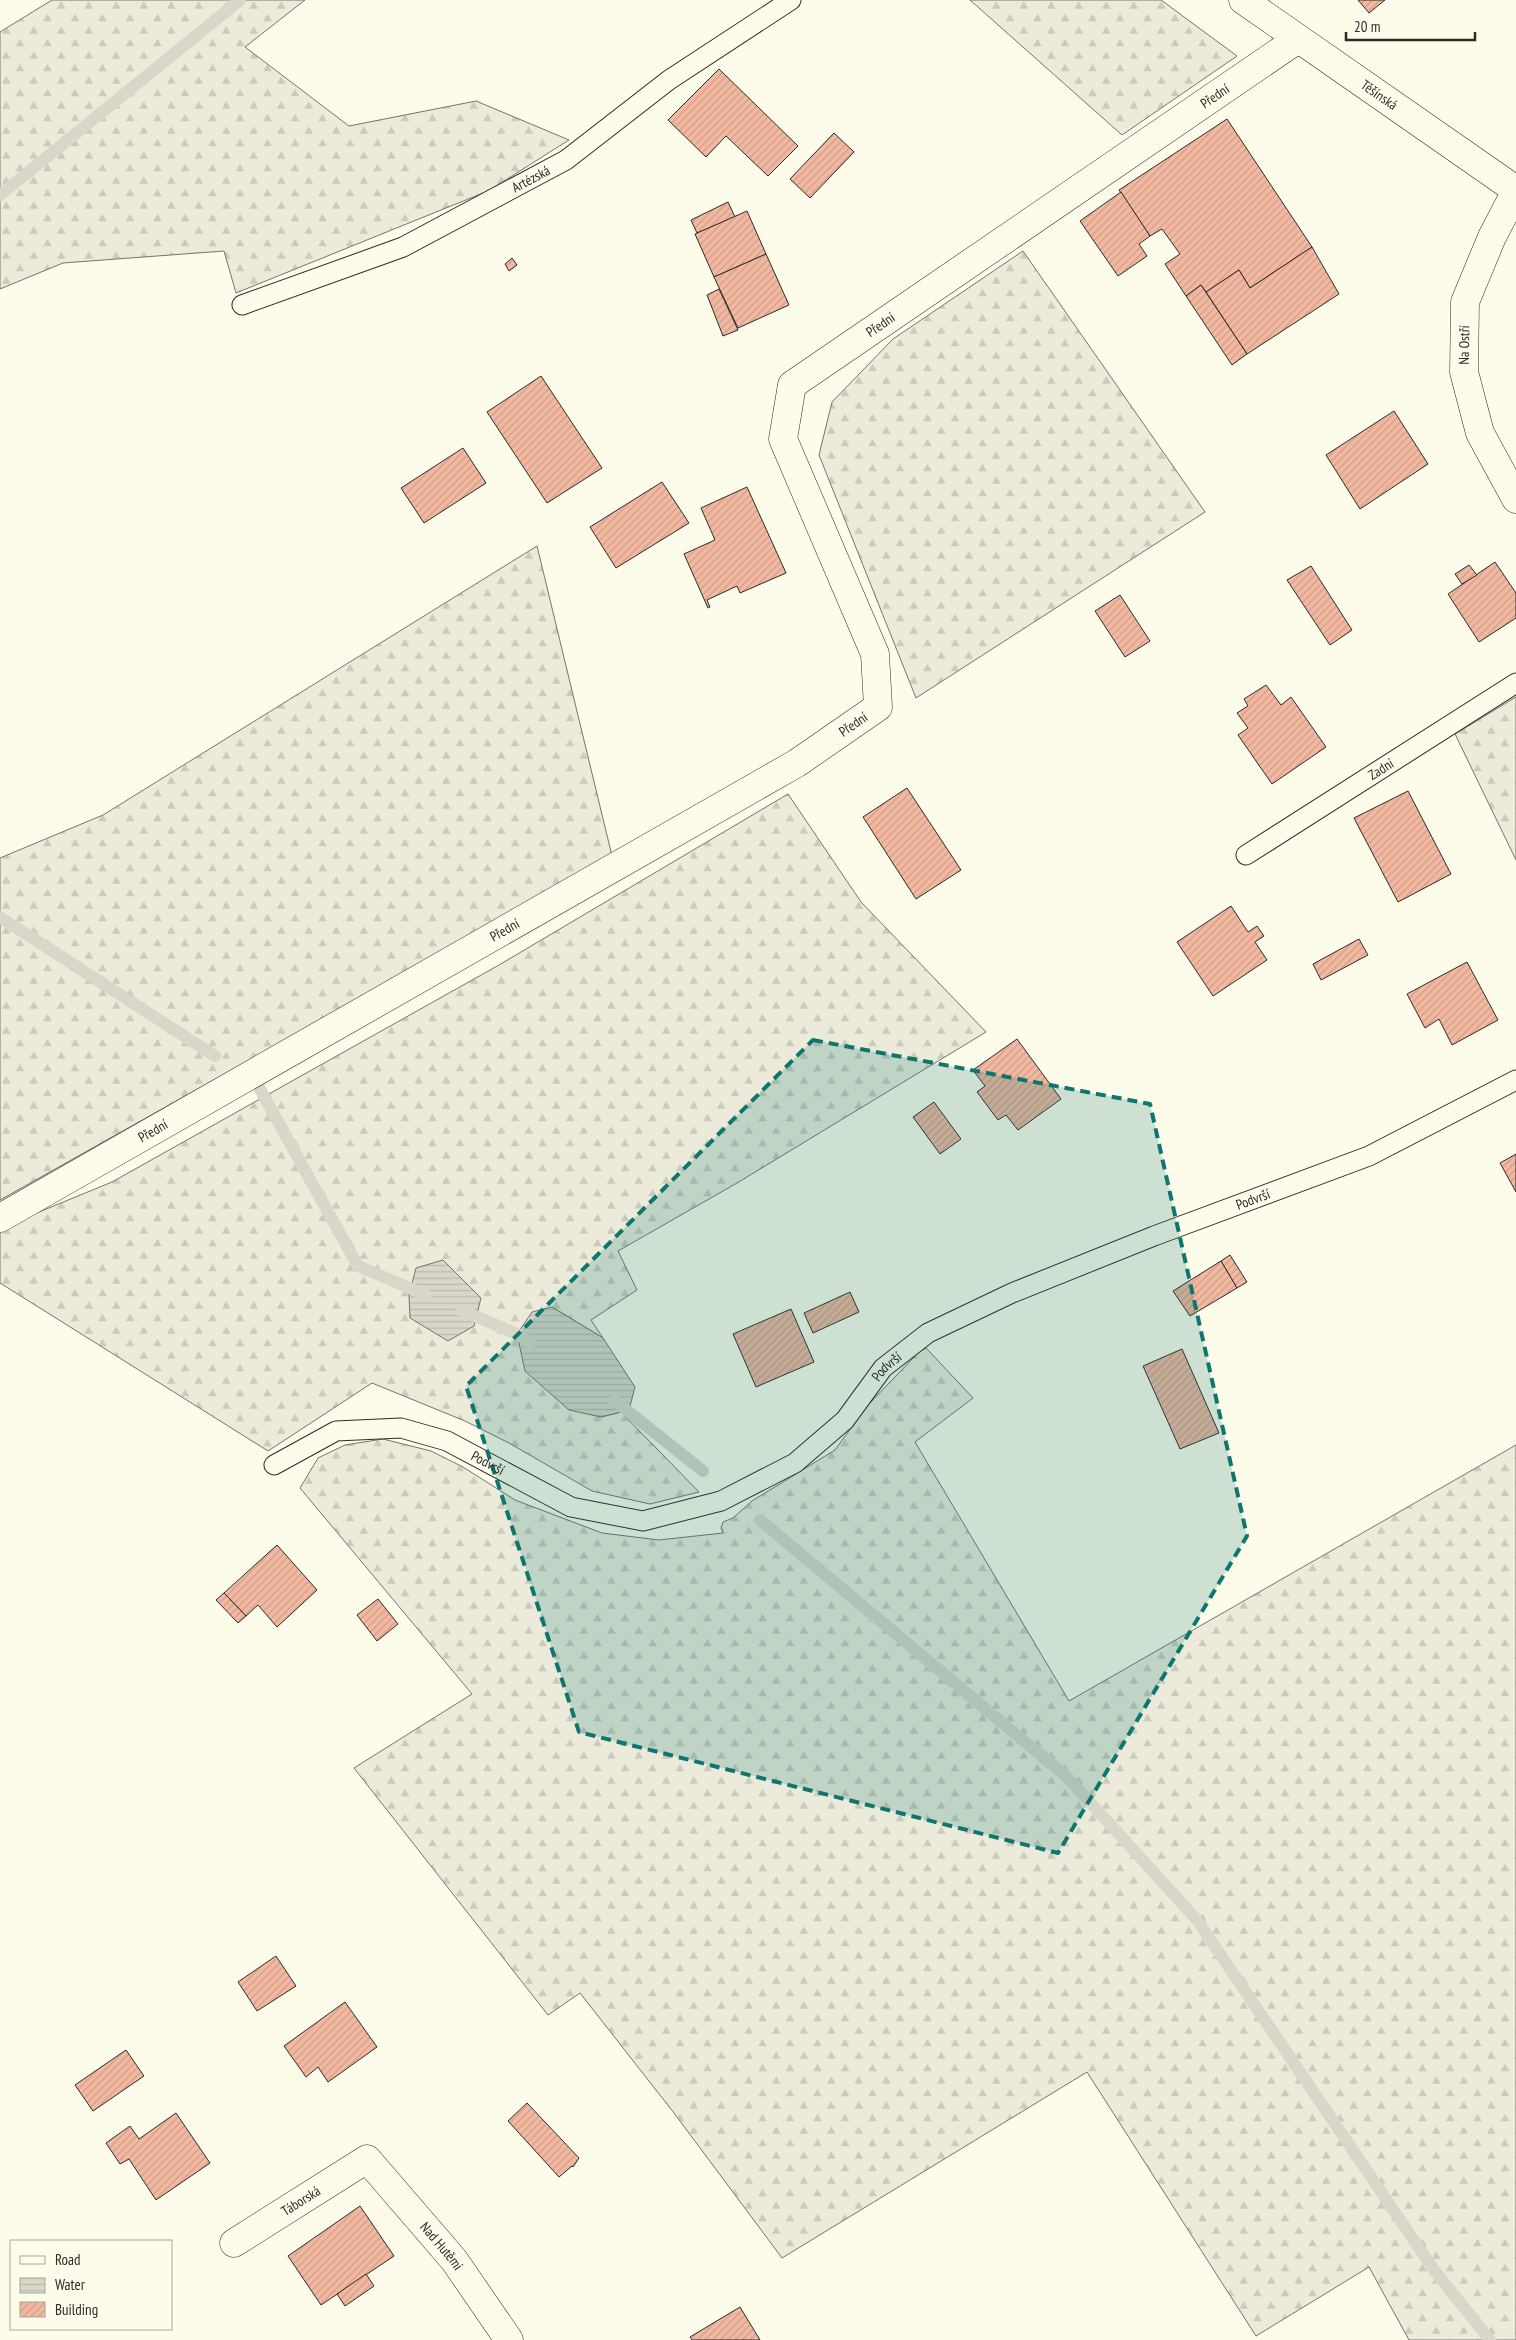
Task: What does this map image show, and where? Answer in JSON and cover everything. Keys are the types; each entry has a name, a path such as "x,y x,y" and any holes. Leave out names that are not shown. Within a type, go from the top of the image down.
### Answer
{"street":[{"name":"Těšínská","path":"1243,0 1516,190"},
{"name":"Přední","path":"0,1218 798,763 878,707 875,654 783,439 792,385 1298,39"},
{"name":"Na Ostří","path":"1516,190 1492,237 1465,302 1464,372 1480,434 1516,499"},
{"name":"Táborská","path":"234,2243 367,2158"},
{"name":"Nad Hutěmi","path":"367,2158 454,2260 509,2340"}],"lane":[{"name":"Artézská","path":"242,305 403,247 566,160 669,80 790,0"},
{"name":"Zadní","path":"1246,855 1516,683"},
{"name":"Podvrší","path":"274,1465 336,1431 401,1428 447,1441 571,1507 642,1521 721,1501 795,1463 845,1420 883,1368 928,1332 1012,1293 1154,1236 1369,1156 1516,1080"}],"highlighted area":[{"path":"813,1040 1150,1104 1247,1536 1058,1853 579,1732 466,1386"}],"green space":[{"path":"52,0 305,0 245,47 349,126 476,101 569,140 488,191 236,293 224,251 63,263 0,289 0,32"},
{"path":"970,0 1161,0 1237,56 1122,135"},
{"path":"1023,251 1205,512 916,698 819,455 832,402 893,339"},
{"path":"537,546 612,856 0,1200 0,858 103,815"},
{"path":"1516,697 1516,860 1455,734"},
{"path":"788,794 861,902 986,1032 737,1183 618,1251 637,1290 591,1320 603,1338 552,1307 601,1417 621,1412 699,1492 650,1504 592,1491 509,1443 465,1421 372,1383 268,1451 0,1283 0,1231 22,1219 112,1182 499,965"},
{"path":"926,1348 973,1398 915,1442 1069,1701 1516,1445 1516,2340 1409,2340 1369,2267 1256,2336 1087,2072 782,2258 674,2113 580,1993 548,2015 354,1768 472,1694 300,1488 318,1458 345,1445 383,1439 431,1451 463,1467 515,1500 602,1533 659,1540 723,1533 721,1528 723,1522 733,1518 752,1501 835,1450 868,1405 919,1352"}],"water":[{"path":"443,1260 481,1298 474,1326 448,1341 410,1318 409,1295 416,1268"},
{"path":"552,1307 603,1338 635,1387 629,1410 601,1417 569,1410 525,1371 517,1334 532,1312"}],"building":[{"path":"1358,0 1385,0 1369,13"},
{"path":"719,69 798,146 768,176 726,136 706,157 668,120"},
{"path":"1227,119 1312,247 1250,288 1239,270 1206,292 1201,285 1186,296 1165,264 1180,254 1162,229 1150,236 1119,190"},
{"path":"834,133 854,152 810,198 790,179"},
{"path":"1121,192 1150,236 1139,244 1147,256 1118,276 1080,221"},
{"path":"728,202 735,217 697,233 691,220"},
{"path":"747,211 766,254 714,277 695,234"},
{"path":"1312,247 1339,294 1247,354 1206,292 1239,270 1250,288"},
{"path":"766,254 789,305 738,328 714,277"},
{"path":"512,258 517,265 509,271 505,264"},
{"path":"1201,285 1247,354 1232,365 1186,296"},
{"path":"719,289 738,330 723,336 707,295"},
{"path":"541,376 602,468 547,503 487,412"},
{"path":"1394,411 1428,464 1360,509 1326,455"},
{"path":"463,448 486,483 424,523 401,488"},
{"path":"662,482 689,523 616,568 590,527"},
{"path":"747,487 786,573 740,593 737,586 707,600 710,607 708,608 684,554 715,540 701,508"},
{"path":"1495,562 1516,593 1516,618 1479,642 1448,594"},
{"path":"1469,565 1477,575 1462,584 1455,574"},
{"path":"1311,566 1352,630 1330,645 1287,580"},
{"path":"1120,595 1150,641 1125,657 1095,611"},
{"path":"1266,685 1281,705 1291,697 1326,747 1272,784 1238,735 1248,728 1237,713 1248,706 1244,699"},
{"path":"907,788 961,870 916,899 863,817"},
{"path":"1408,791 1451,874 1398,902 1354,818"},
{"path":"1231,906 1248,932 1257,926 1264,936 1255,942 1267,960 1213,996 1177,942"},
{"path":"1359,939 1368,955 1321,980 1313,964"},
{"path":"1467,962 1498,1020 1452,1045 1439,1019 1425,1028 1407,994"},
{"path":"1017,1039 1061,1099 1018,1130 1006,1115 998,1120 977,1092 985,1086 973,1070"},
{"path":"934,1102 961,1139 940,1154 913,1117"},
{"path":"1516,1154 1516,1192 1500,1163"},
{"path":"1230,1255 1247,1282 1237,1288 1221,1261"},
{"path":"1221,1261 1237,1288 1190,1316 1173,1291"},
{"path":"850,1292 859,1312 813,1333 804,1313"},
{"path":"791,1309 814,1362 756,1387 733,1334"},
{"path":"1182,1349 1219,1433 1180,1449 1143,1366"},
{"path":"277,1545 317,1590 277,1627 258,1605 246,1616 224,1593"},
{"path":"224,1593 246,1616 238,1623 216,1600"},
{"path":"378,1599 398,1624 377,1641 357,1615"},
{"path":"276,1956 296,1986 257,2011 238,1982"},
{"path":"345,2002 377,2047 328,2082 318,2067 306,2077 284,2046"},
{"path":"126,2050 144,2076 93,2111 75,2085"},
{"path":"527,2103 579,2158 573,2167 559,2177 508,2121"},
{"path":"176,2113 210,2163 156,2200 129,2159 120,2164 106,2143 130,2126 139,2139"},
{"path":"360,2206 394,2256 321,2305 288,2256"},
{"path":"366,2274 374,2286 345,2306 337,2294"},
{"path":"740,2307 760,2340 692,2340 690,2337"}],"waterway":[{"path":"0,195 240,0"},
{"path":"0,917 215,1056"},
{"path":"256,1082 358,1266 426,1295"},
{"path":"461,1310 517,1334 531,1343"},
{"path":"615,1401 703,1471"},
{"path":"760,1520 1067,1777 1197,1920 1434,2270 1490,2340"}]}
